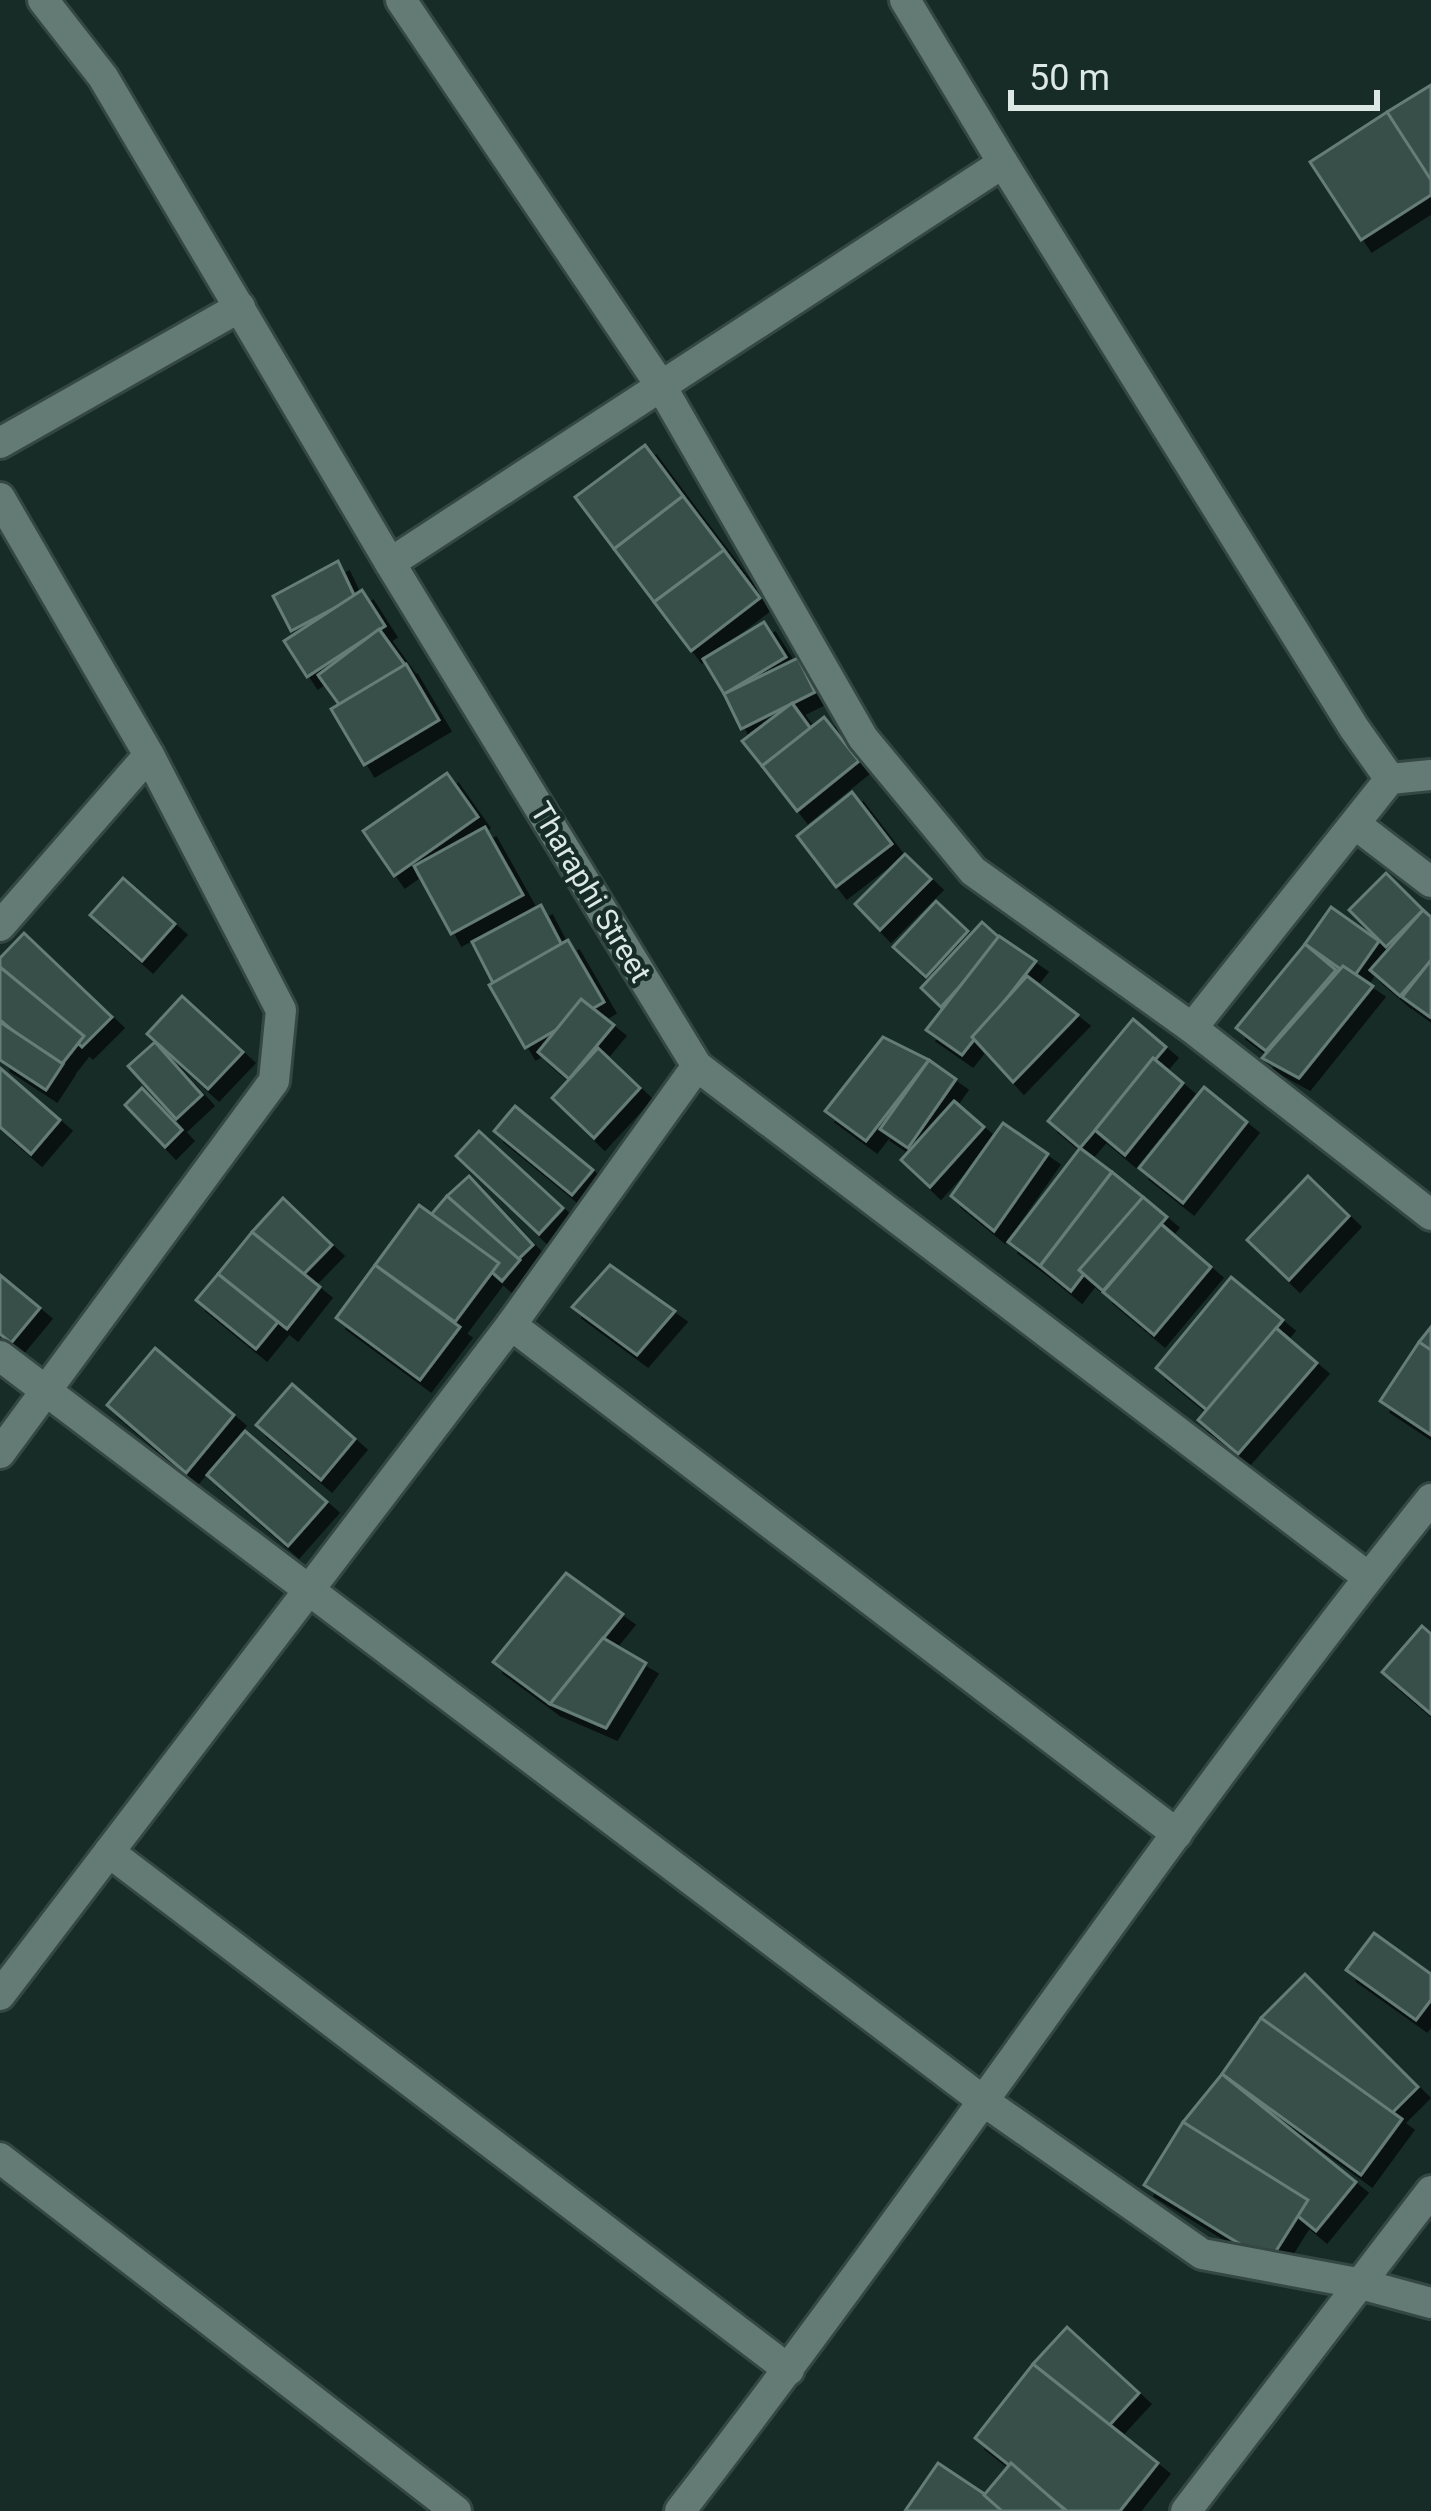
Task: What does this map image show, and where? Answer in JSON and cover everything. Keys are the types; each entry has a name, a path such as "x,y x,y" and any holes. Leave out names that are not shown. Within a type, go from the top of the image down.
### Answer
{"street":[{"name":"Tharaphi Street","path":"43,0 103,77 390,563 697,1066 1368,1577"},
{"path":"401,0 662,386 862,738 973,871 1192,1028 1431,1215"},
{"path":"905,0 1354,728 1390,779"},
{"path":"390,563 1003,163"},
{"path":"0,443 240,307"},
{"path":"0,498 149,755 281,1010 274,1081 0,1453"},
{"path":"0,926 149,755"},
{"path":"1192,1028 1390,779 1431,776"},
{"path":"1354,824 1431,882"},
{"path":"0,1995 512,1325 697,1066"},
{"path":"512,1325 1177,1834"},
{"path":"0,1355 982,2100 1202,2254 1358,2283 1431,2303"},
{"path":"680,2511 789,2370 1177,1834 1431,1499"},
{"path":"109,1852 789,2370"},
{"path":"0,2158 456,2511"},
{"path":"1186,2511 1431,2191"}],"building":[{"path":"1431,85 1431,184 1387,112"},
{"path":"1387,112 1431,180 1431,195 1361,240 1310,162"},
{"path":"645,445 683,496 614,549 575,497"},
{"path":"683,496 724,550 654,602 614,549"},
{"path":"724,550 760,598 691,651 654,602"},
{"path":"338,561 355,597 291,631 273,596"},
{"path":"362,590 385,626 307,677 284,641"},
{"path":"764,622 786,657 724,694 703,659"},
{"path":"379,629 405,665 343,710 318,675"},
{"path":"798,658 815,692 741,729 724,694"},
{"path":"406,664 439,720 364,765 331,709"},
{"path":"792,703 811,729 762,766 742,741"},
{"path":"824,717 859,761 797,811 762,766"},
{"path":"447,773 478,817 394,876 363,831"},
{"path":"852,792 892,844 836,887 797,836"},
{"path":"485,827 523,895 451,934 414,866"},
{"path":"905,854 931,879 880,930 855,904"},
{"path":"1386,873 1423,910 1386,947 1349,910"},
{"path":"123,878 175,924 142,961 90,915"},
{"path":"936,901 968,931 926,977 893,947"},
{"path":"541,905 563,947 493,983 472,942"},
{"path":"1331,907 1379,941 1353,978 1305,944"},
{"path":"1423,910 1431,917 1431,961 1400,996 1370,970"},
{"path":"982,922 1002,940 941,1007 921,988"},
{"path":"24,933 112,1017 82,1047 0,968 0,958"},
{"path":"999,936 1036,961 962,1055 926,1030"},
{"path":"568,940 604,1002 525,1048 489,985"},
{"path":"1305,944 1336,970 1266,1051 1236,1028"},
{"path":"1431,960 1431,1015 1430,1017 1402,997"},
{"path":"1343,966 1373,986 1299,1078 1262,1058"},
{"path":"0,967 84,1036 58,1069 0,1020"},
{"path":"1027,976 1078,1015 1013,1082 972,1037"},
{"path":"182,996 243,1052 208,1089 147,1034"},
{"path":"581,999 614,1025 569,1079 538,1052"},
{"path":"1133,1019 1166,1047 1080,1148 1048,1121"},
{"path":"0,1022 63,1064 46,1090 0,1060"},
{"path":"883,1037 929,1060 866,1141 825,1111"},
{"path":"155,1042 202,1095 176,1119 128,1066"},
{"path":"598,1048 640,1088 594,1138 552,1098"},
{"path":"1153,1058 1183,1083 1125,1155 1095,1130"},
{"path":"929,1060 956,1079 908,1148 880,1129"},
{"path":"0,1068 60,1120 31,1154 0,1127"},
{"path":"1204,1087 1247,1122 1183,1203 1139,1168"},
{"path":"142,1088 182,1130 165,1147 125,1105"},
{"path":"954,1101 984,1127 930,1187 901,1160"},
{"path":"515,1106 593,1170 572,1195 494,1131"},
{"path":"1003,1123 1048,1154 994,1231 951,1196"},
{"path":"479,1131 563,1208 539,1234 456,1156"},
{"path":"1080,1148 1112,1172 1040,1266 1008,1242"},
{"path":"1112,1172 1143,1197 1071,1291 1040,1266"},
{"path":"469,1176 533,1245 511,1266 447,1196"},
{"path":"1308,1176 1349,1216 1289,1280 1247,1240"},
{"path":"447,1196 520,1260 502,1281 429,1217"},
{"path":"1143,1197 1167,1217 1103,1291 1079,1270"},
{"path":"283,1198 332,1245 300,1278 252,1232"},
{"path":"419,1205 499,1263 455,1322 375,1265"},
{"path":"1161,1224 1211,1267 1154,1335 1103,1292"},
{"path":"252,1232 320,1287 287,1329 218,1274"},
{"path":"375,1265 460,1327 420,1380 336,1318"},
{"path":"610,1265 675,1311 637,1355 572,1307"},
{"path":"218,1274 278,1322 256,1349 196,1300"},
{"path":"0,1275 40,1308 11,1343 0,1334"},
{"path":"1231,1277 1283,1320 1208,1411 1156,1368"},
{"path":"1431,1327 1431,1352 1419,1342"},
{"path":"1276,1328 1317,1363 1238,1454 1198,1420"},
{"path":"1419,1342 1431,1350 1431,1435 1380,1401"},
{"path":"155,1348 234,1415 186,1473 107,1405"},
{"path":"292,1384 355,1439 321,1480 256,1425"},
{"path":"245,1431 327,1502 288,1546 207,1475"},
{"path":"566,1573 623,1614 550,1704 493,1662"},
{"path":"1422,1626 1431,1634 1431,1714 1382,1672"},
{"path":"603,1638 646,1663 606,1728 550,1704"},
{"path":"1374,1933 1431,1974 1431,2000 1416,2020 1346,1970"},
{"path":"1305,1974 1418,2087 1374,2131 1261,2018"},
{"path":"1261,2018 1402,2119 1361,2175 1222,2074"},
{"path":"1222,2074 1356,2182 1316,2231 1183,2122"},
{"path":"1183,2122 1308,2200 1269,2262 1144,2185"},
{"path":"1067,2327 1139,2393 1105,2430 1033,2364"},
{"path":"1033,2364 1158,2463 1120,2511 1067,2511 975,2438"},
{"path":"938,2463 1010,2511 905,2511"},
{"path":"1011,2463 1066,2511 1002,2511 984,2495"}]}
